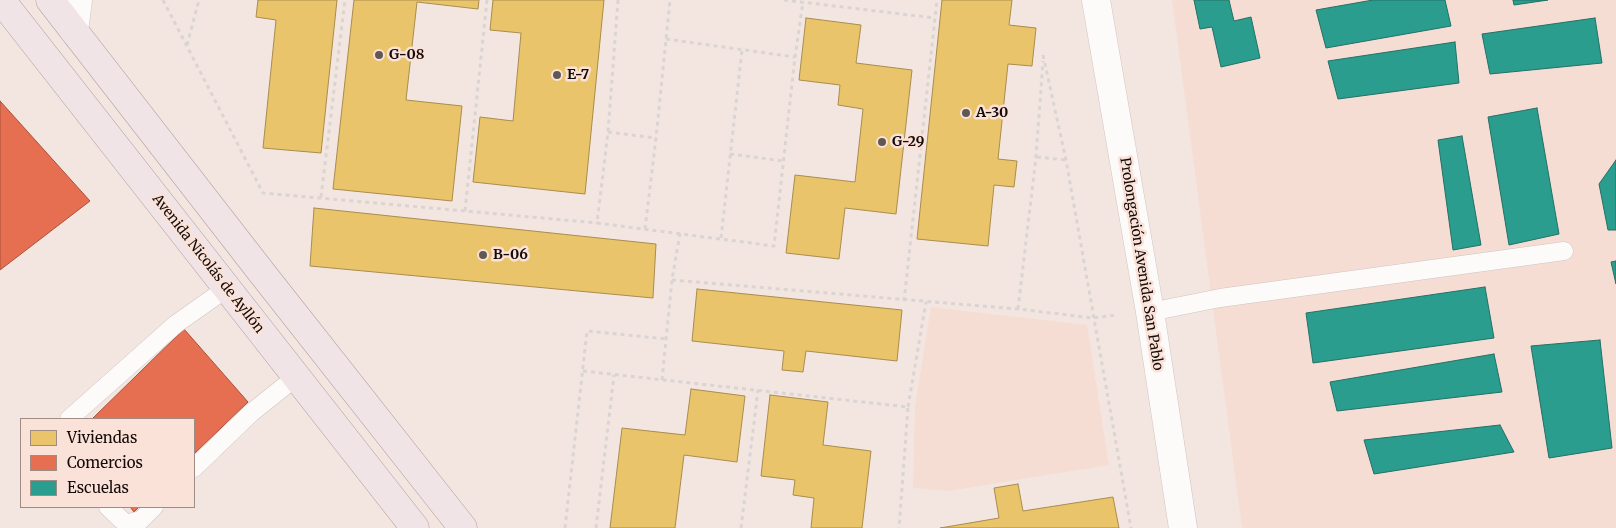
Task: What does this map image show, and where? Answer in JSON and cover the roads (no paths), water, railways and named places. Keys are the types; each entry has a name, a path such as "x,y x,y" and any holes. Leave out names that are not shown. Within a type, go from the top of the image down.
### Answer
{"main road":[{"name":"Avenida Nicolás de Ayllón","path":"1,0 415,528"},
{"path":"50,0 463,528"}],"street":[{"path":"74,32 78,0"},
{"name":"Prolongación Avenida San Pablo","path":"1096,0 1150,312 1183,528"}],"lane":[{"path":"1150,312 1220,298 1564,252"},
{"path":"71,418 176,324 227,288"},
{"path":"195,467 251,413 296,377"},
{"path":"109,508 126,524 141,520 153,508"}],"place":[{"name":"G-08","path":"379,55"},
{"name":"E-7","path":"557,75"},
{"name":"A-30","path":"966,113"},
{"name":"G-29","path":"882,142"},
{"name":"B-06","path":"483,255"}]}
